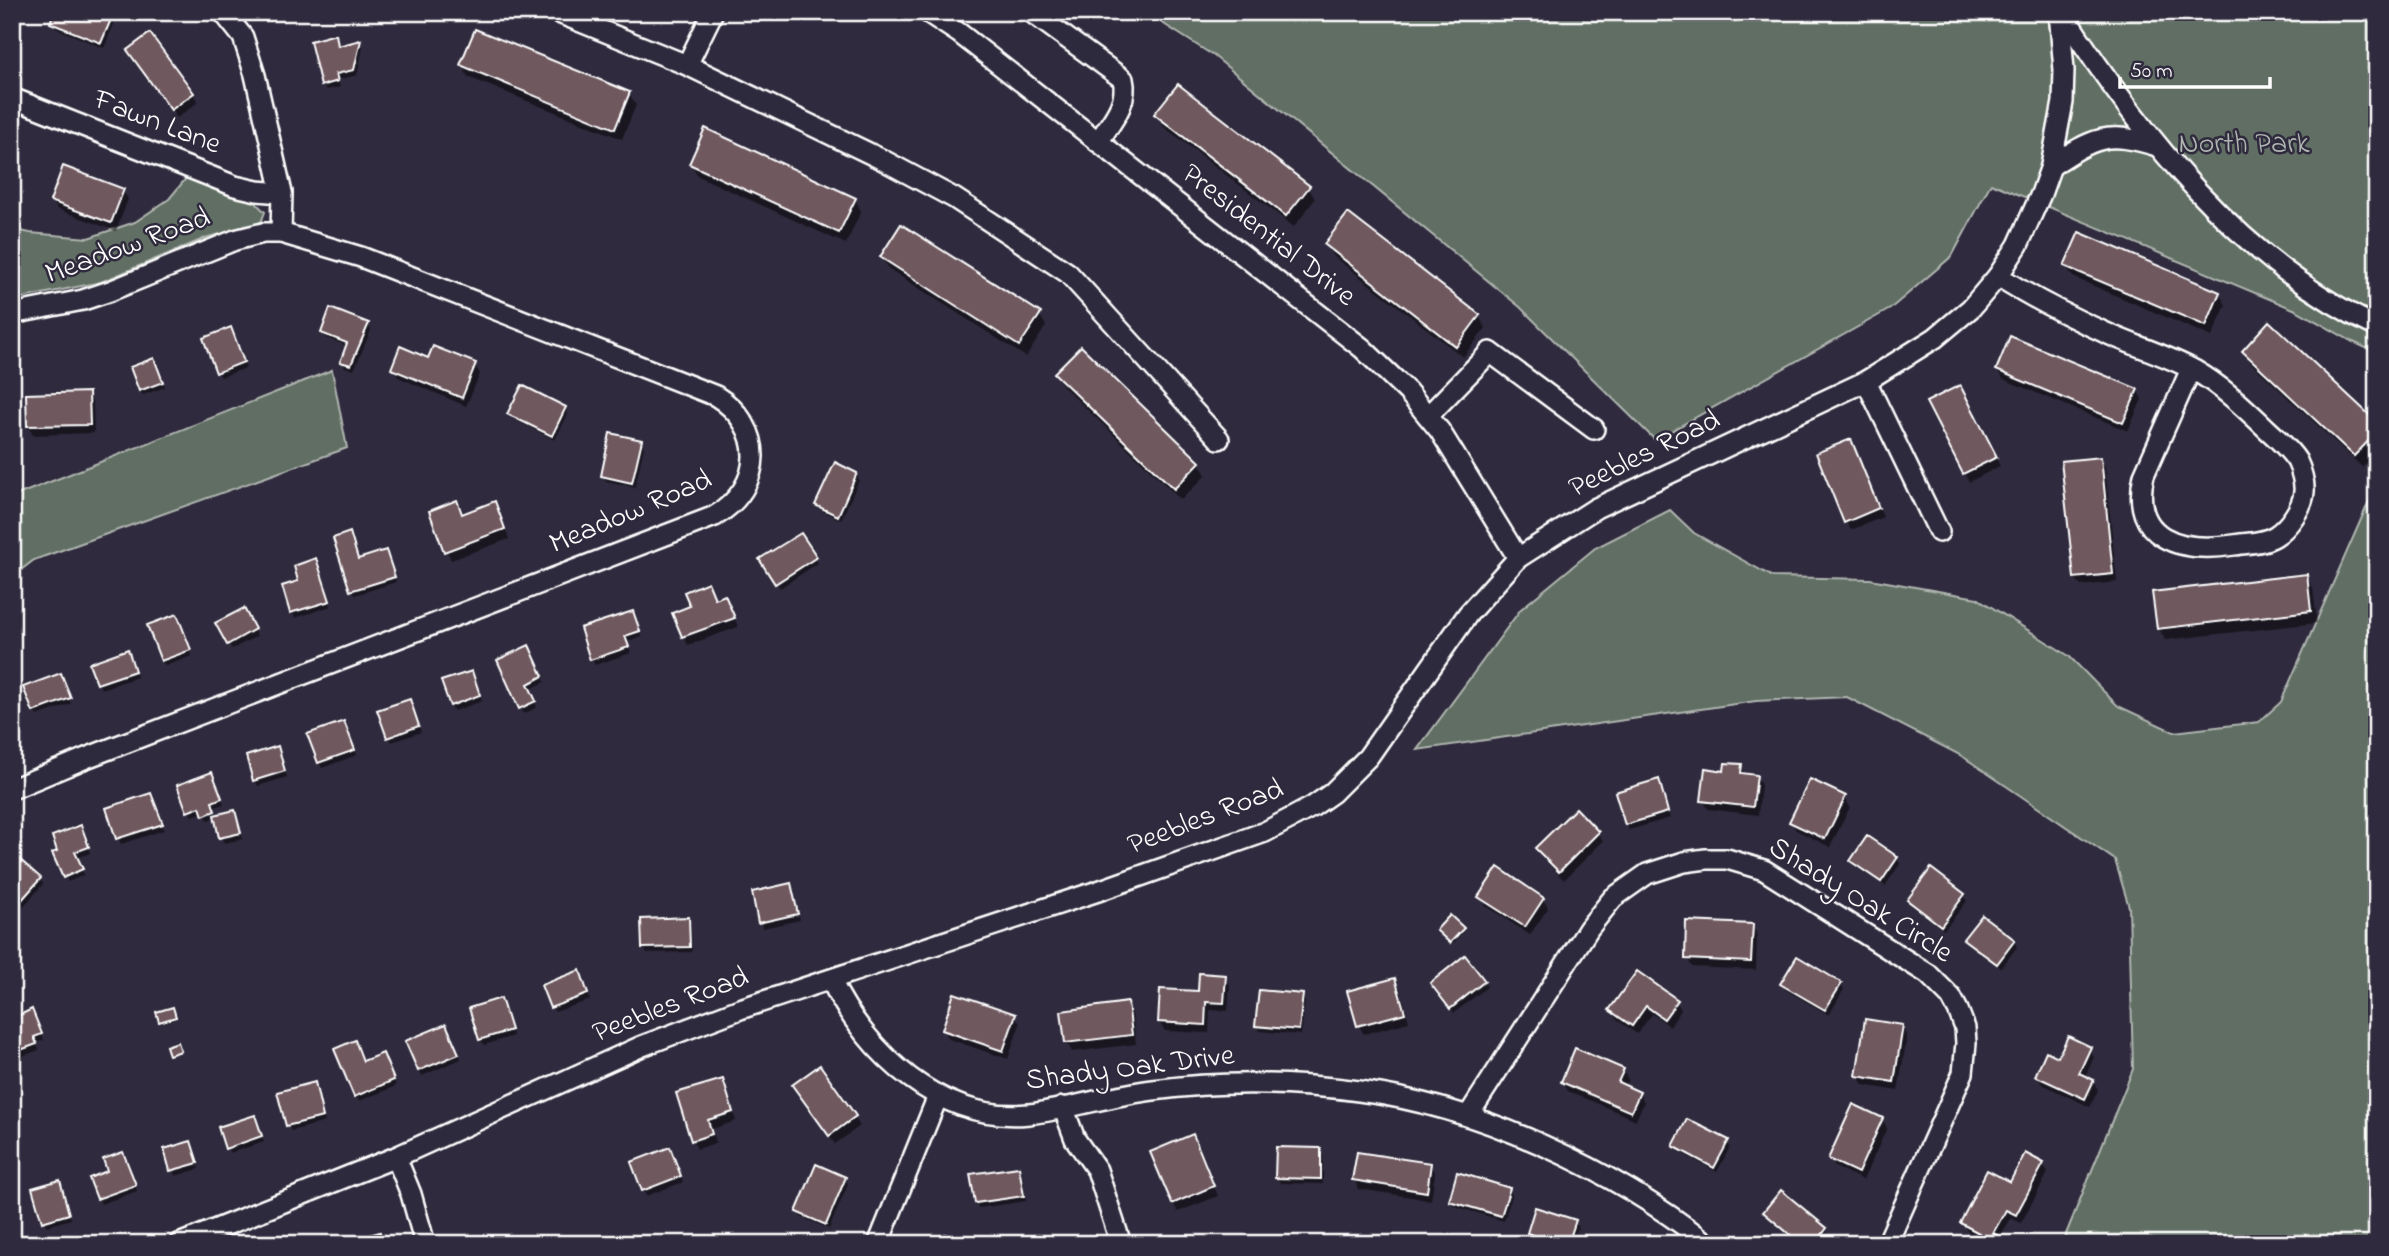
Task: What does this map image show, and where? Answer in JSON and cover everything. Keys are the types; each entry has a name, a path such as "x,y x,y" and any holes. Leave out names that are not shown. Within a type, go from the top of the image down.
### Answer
{"street":[{"path":"223,12 243,37 255,75 282,193 281,233"},
{"path":"556,12 687,65 881,159 954,198 1068,273 1219,439"},
{"path":"687,65 713,12"},
{"name":"Presidential Drive","path":"927,12 960,33 1340,329 1394,378 1447,442 1518,558"},
{"path":"1031,12 1123,79 1126,92 1118,112 1098,142"},
{"path":"2060,12 2122,102 2157,146 2217,208 2276,264 2313,292 2377,327"},
{"name":"Peebles Road","path":"179,1244 396,1157 642,1046 740,1009 1098,891 1265,832 1312,807 1332,793 1368,757 1468,614 1518,558 1596,509 1866,381 1906,358 1971,308 1998,276 2022,236 2051,166 2063,102 2060,12"},
{"name":"Fawn Lane","path":"12,98 235,186 282,193"},
{"path":"2051,166 2087,144 2101,139 2117,136 2157,146"},
{"name":"Meadow Road","path":"12,314 83,300 235,240 263,233 281,233 361,257 716,396 737,412 750,435 753,462 745,488 727,509 715,516 86,758 12,789"},
{"path":"1998,276 2060,312 2191,369 2216,383 2246,408 2282,443 2297,462 2304,492 2290,522 2275,536 2262,541 2190,548 2159,534 2147,521 2141,507 2140,492 2144,475 2191,369"},
{"path":"1428,416 1490,352 1594,429"},
{"path":"1866,381 1938,532"},
{"name":"Shady Oak Circle","path":"1468,1116 1589,928 1613,898 1647,874 1684,862 1727,859 1746,864 1777,878 1928,974 1951,997 1965,1028 1963,1073 1887,1244"},
{"name":"Shady Oak Drive","path":"831,980 840,998 876,1047 907,1075 938,1096 970,1108 1027,1114 1150,1090 1203,1084 1261,1084 1359,1091 1403,1098 1468,1116 1612,1179 1654,1204 1708,1244"},
{"path":"878,1244 938,1096"},
{"path":"1063,1107 1076,1139 1097,1170 1121,1244"},
{"path":"396,1157 411,1194 425,1244"}],"green space":[{"name":"North Park","path":"1145,12 2377,12 2377,353 2296,310 1991,183 1952,256 1890,309 1655,440 1520,307 1214,56"},
{"path":"188,176 252,199 265,212 260,225 208,237 101,282 12,300 12,229 88,238 135,222 169,199"},
{"path":"332,370 347,448 34,560 12,577 12,497"},
{"path":"2377,483 2377,1244 2062,1244 2133,1069 2129,907 2115,860 1962,756 1847,697 1756,701 1417,750 1521,609 1595,548 1670,510 1694,533 1773,577 1870,579 1977,598 2069,656 2118,706 2174,732 2259,722 2281,702"}],"building":[{"path":"54,12 100,12 112,17 101,43 50,23"},
{"path":"475,29 630,92 615,129 460,65"},
{"path":"150,33 194,93 171,110 127,50"},
{"path":"336,34 338,46 361,40 354,70 336,74 338,81 321,86 310,41"},
{"path":"1178,84 1310,186 1286,216 1154,114"},
{"path":"705,128 856,198 839,233 689,164"},
{"path":"63,166 124,189 111,223 50,201"},
{"path":"1348,213 1480,315 1456,347 1324,244"},
{"path":"901,224 1041,313 1019,346 880,257"},
{"path":"2079,232 2220,292 2206,326 2064,266"},
{"path":"330,308 369,323 351,365 340,362 347,343 321,333"},
{"path":"2269,321 2377,422 2377,432 2354,456 2242,351"},
{"path":"231,327 244,362 216,373 203,338"},
{"path":"2010,336 2138,389 2123,423 1996,370"},
{"path":"400,346 428,358 433,346 476,363 462,398 391,369"},
{"path":"1081,346 1200,462 1174,489 1054,373"},
{"path":"154,358 163,382 139,391 130,367"},
{"path":"522,385 566,407 552,436 507,414"},
{"path":"1960,385 1997,457 1963,474 1926,402"},
{"path":"89,392 90,425 27,426 26,394"},
{"path":"610,433 642,440 632,483 601,476"},
{"path":"1851,439 1879,508 1844,523 1816,453"},
{"path":"2101,457 2113,574 2074,578 2061,461"},
{"path":"835,462 857,473 838,516 815,505"},
{"path":"457,500 462,514 495,501 505,529 444,552 429,511"},
{"path":"350,532 358,559 386,550 395,577 350,591 333,538"},
{"path":"801,533 817,557 775,584 759,559"},
{"path":"316,558 330,601 290,613 282,586 298,581 294,566"},
{"path":"2307,574 2311,611 2157,629 2152,592"},
{"path":"708,582 715,599 725,595 735,618 682,637 672,613 690,606 684,592"},
{"path":"244,608 255,629 227,645 215,623"},
{"path":"633,611 640,631 625,636 629,647 590,660 580,628"},
{"path":"177,614 191,650 161,661 147,625"},
{"path":"529,645 543,676 528,684 536,701 519,709 497,660"},
{"path":"128,649 135,671 97,684 89,663"},
{"path":"472,671 480,695 450,706 441,681"},
{"path":"61,673 71,698 33,712 23,687"},
{"path":"410,699 419,726 387,738 377,710"},
{"path":"344,721 355,750 318,763 307,734"},
{"path":"278,746 285,771 253,781 246,756"},
{"path":"1725,763 1742,764 1741,773 1757,775 1753,807 1701,801 1705,768 1724,771"},
{"path":"212,772 222,798 212,802 215,811 203,816 200,807 187,812 177,785"},
{"path":"1659,779 1668,812 1625,825 1615,792"},
{"path":"1810,779 1846,796 1825,839 1789,822"},
{"path":"151,793 163,824 116,839 106,808"},
{"path":"1576,808 1599,832 1559,872 1535,848"},
{"path":"235,810 241,833 219,838 214,815"},
{"path":"81,825 89,847 75,852 83,869 63,878 52,853 57,851 52,836"},
{"path":"1867,836 1898,857 1881,882 1850,861"},
{"path":"18,858 41,878 14,909 12,865"},
{"path":"1498,867 1544,898 1525,927 1478,897"},
{"path":"1931,868 1965,894 1941,926 1907,900"},
{"path":"791,883 798,914 758,923 752,892"},
{"path":"1450,915 1464,928 1450,943 1436,930"},
{"path":"1982,915 2015,940 1997,964 1963,939"},
{"path":"689,917 690,947 642,948 641,919"},
{"path":"1686,921 1753,924 1751,962 1685,959"},
{"path":"1465,955 1485,981 1450,1009 1430,983"},
{"path":"1797,956 1842,983 1825,1010 1780,984"},
{"path":"580,970 588,994 550,1008 541,985"},
{"path":"1637,971 1678,1000 1664,1019 1646,1006 1632,1026 1609,1010"},
{"path":"1199,973 1226,975 1224,1003 1206,1002 1205,1025 1158,1022 1160,989 1198,991"},
{"path":"1395,978 1405,1013 1357,1026 1347,991"},
{"path":"1259,990 1303,994 1299,1030 1255,1026"},
{"path":"954,993 1016,1014 1003,1051 942,1030"},
{"path":"501,998 511,1030 479,1040 469,1008"},
{"path":"1128,1002 1132,1035 1065,1043 1061,1011"},
{"path":"173,1007 176,1017 159,1022 156,1012"},
{"path":"32,1009 42,1034 34,1037 37,1044 12,1053 12,1019"},
{"path":"1865,1019 1903,1025 1894,1082 1856,1076"},
{"path":"446,1024 459,1054 418,1071 405,1041"},
{"path":"2068,1036 2091,1047 2079,1073 2094,1080 2085,1099 2035,1076 2046,1051 2058,1057"},
{"path":"355,1040 363,1061 383,1053 394,1080 354,1097 334,1049"},
{"path":"178,1042 181,1051 169,1055 166,1046"},
{"path":"1575,1048 1624,1069 1618,1082 1640,1092 1631,1112 1561,1082"},
{"path":"820,1065 856,1116 829,1136 792,1085"},
{"path":"723,1079 733,1112 708,1120 712,1134 691,1141 676,1093"},
{"path":"315,1082 323,1117 286,1126 277,1092"},
{"path":"1853,1104 1883,1118 1858,1173 1828,1159"},
{"path":"255,1115 262,1136 225,1149 218,1127"},
{"path":"1687,1119 1729,1140 1714,1168 1673,1146"},
{"path":"1193,1134 1214,1186 1172,1204 1150,1152"},
{"path":"191,1141 198,1163 170,1171 164,1149"},
{"path":"670,1147 681,1176 642,1191 631,1162"},
{"path":"1276,1147 1321,1148 1321,1179 1275,1178"},
{"path":"123,1152 136,1185 97,1199 89,1178 107,1171 103,1159"},
{"path":"1357,1152 1431,1163 1427,1192 1352,1180"},
{"path":"2025,1153 2044,1163 2016,1215 2006,1210 1993,1233 2008,1241 2007,1244 1973,1244 1979,1233 1960,1223 1987,1170 2010,1182"},
{"path":"816,1164 846,1177 826,1225 796,1212"},
{"path":"1019,1167 1024,1196 975,1203 970,1174"},
{"path":"1457,1172 1510,1188 1501,1216 1449,1201"},
{"path":"60,1180 69,1214 42,1222 32,1188"},
{"path":"1781,1190 1827,1228 1815,1244 1801,1244 1763,1212"},
{"path":"1535,1207 1576,1220 1568,1244 1559,1244 1527,1233"},
{"path":"380,1232 383,1244 340,1244 340,1243"},
{"path":"945,1234 970,1244 941,1244"}]}
